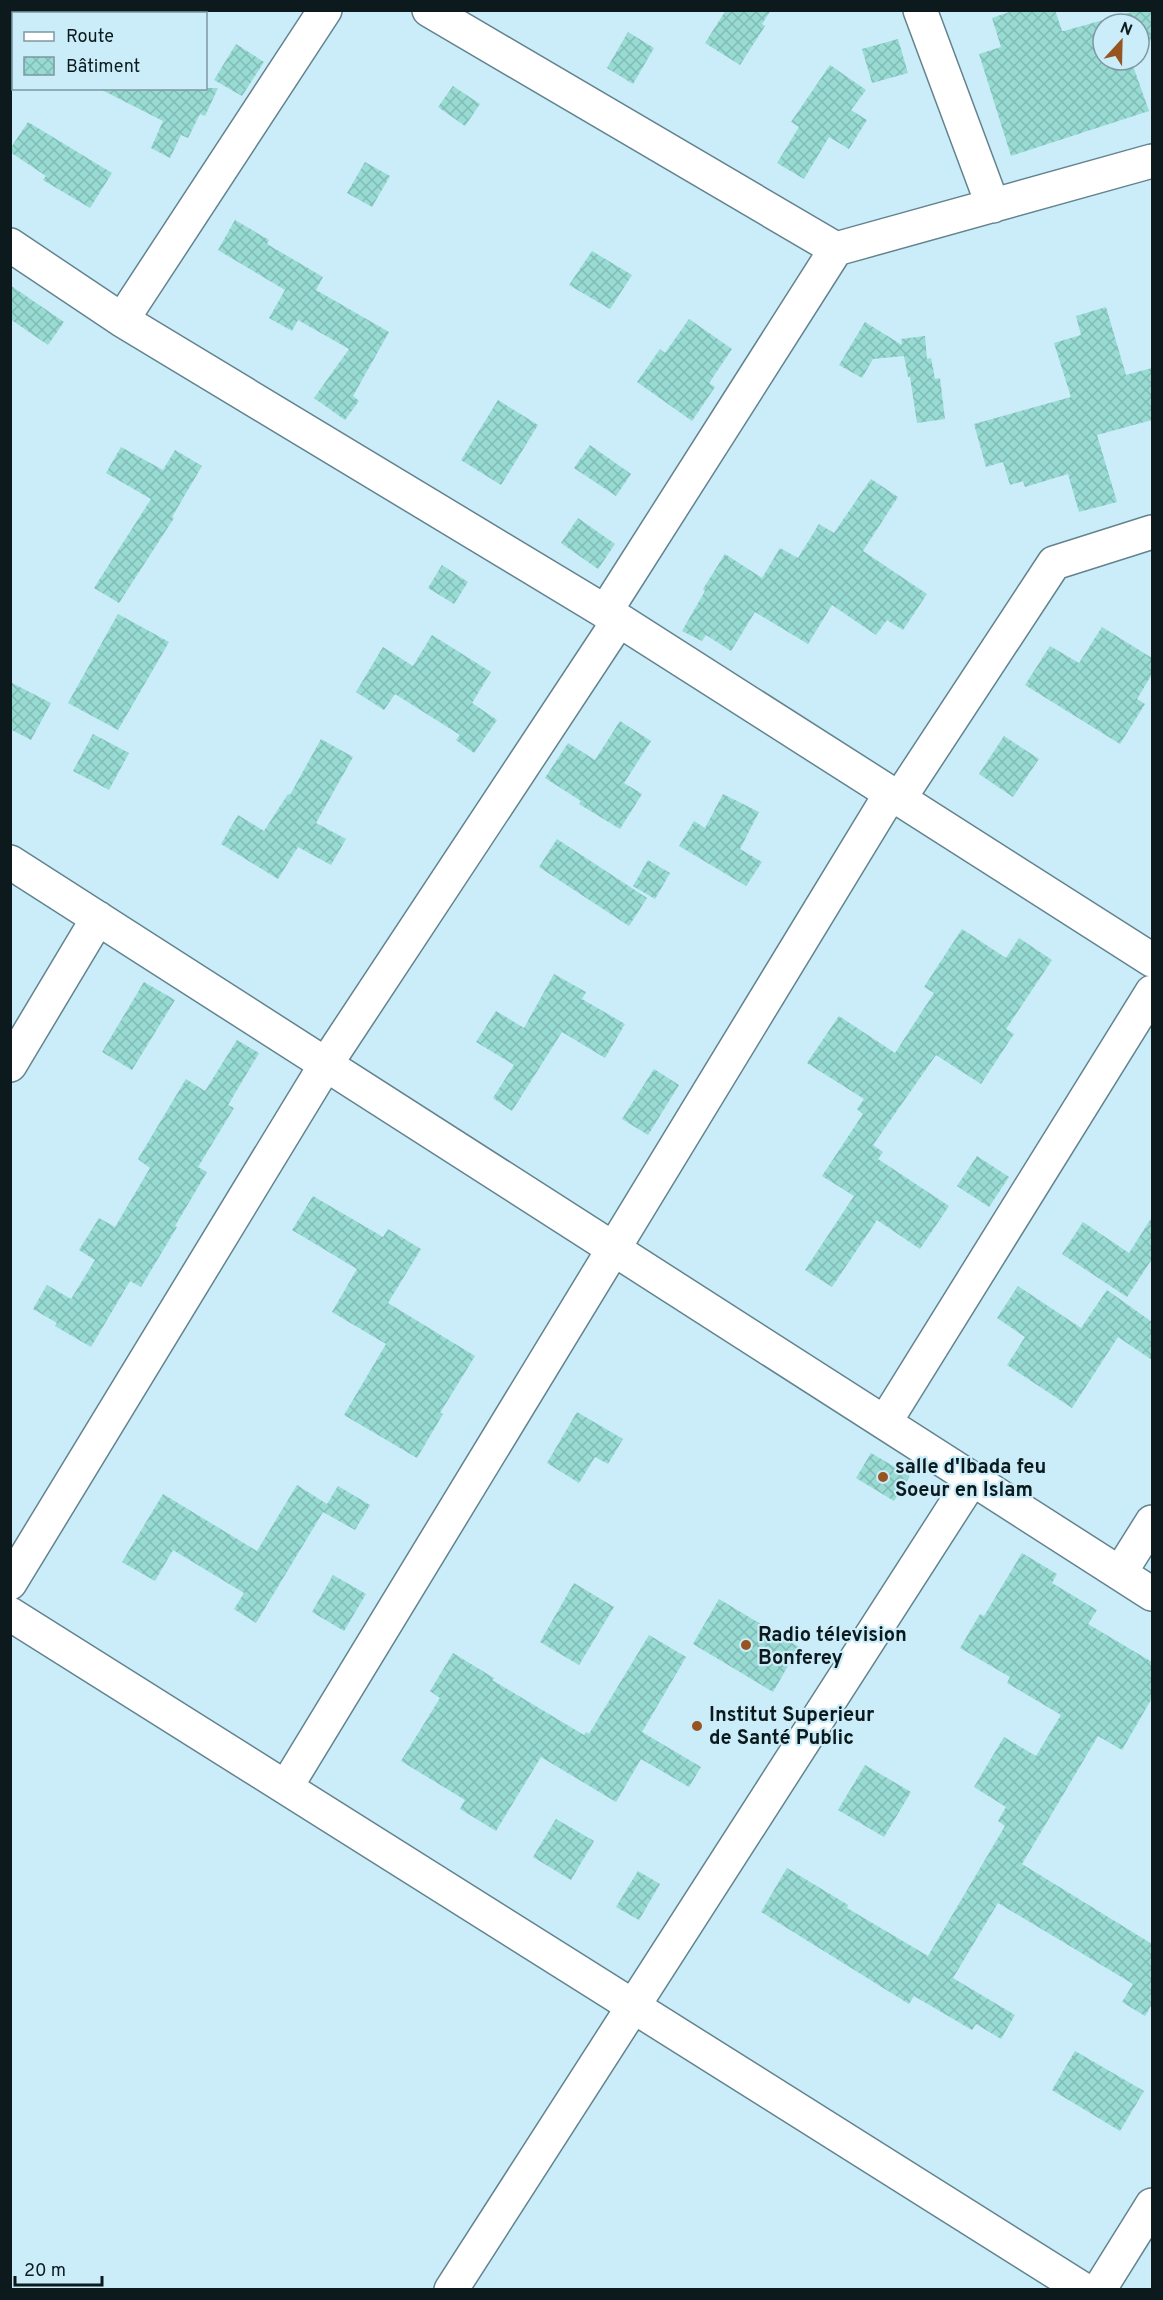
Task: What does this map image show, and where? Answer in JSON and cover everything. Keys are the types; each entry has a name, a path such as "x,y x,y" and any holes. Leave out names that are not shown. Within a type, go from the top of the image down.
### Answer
{"street":[{"path":"122,320 325,10"},
{"path":"429,10 836,249"},
{"path":"920,10 993,206"},
{"path":"10,1583 326,1064 612,616 836,249 1152,161"},
{"path":"10,245 122,320 612,616 895,796 1149,951"},
{"path":"286,1787 614,1248 895,796 1054,563 1152,532"},
{"path":"10,862 1152,1594"},
{"path":"10,1065 98,918"},
{"path":"885,1422 1152,992"},
{"path":"451,2289 972,1479"},
{"path":"1120,1574 1152,1522"},
{"path":"10,1614 1084,2289"},
{"path":"1099,2289 1152,2205"}],"building":[{"path":"726,10 771,10 762,24 765,26 740,65 705,43"},
{"path":"1015,10 1055,10 1062,31 1091,23 1091,72 1135,72 1149,111 1011,156 979,54 1001,47 992,18"},
{"path":"1152,10 1152,40 1151,12 1132,12"},
{"path":"628,32 654,48 633,84 607,68"},
{"path":"898,39 908,73 872,83 862,49"},
{"path":"236,44 264,62 242,96 214,80"},
{"path":"830,65 866,90 851,110 867,120 849,149 829,137 804,179 777,163 799,127 791,122"},
{"path":"453,86 480,104 465,126 438,107"},
{"path":"207,88 218,88 205,116 200,114 188,138 181,135 170,158 151,148 163,121 102,90 207,90"},
{"path":"28,122 112,173 90,208 43,180 46,176 10,152"},
{"path":"365,162 390,176 372,207 347,193"},
{"path":"235,220 269,240 267,244 323,277 316,290 389,332 353,396 359,401 345,420 314,398 349,349 298,320 292,331 269,318 285,290 218,250"},
{"path":"592,251 632,275 610,309 569,285"},
{"path":"10,285 64,322 48,345 10,319"},
{"path":"1106,307 1126,375 1152,368 1152,420 1097,435 1117,502 1079,512 1068,474 1025,487 1023,481 1010,485 1003,462 986,467 974,424 1071,397 1054,343 1081,335 1076,316"},
{"path":"689,319 732,349 709,383 715,387 692,421 637,382 660,349 665,353"},
{"path":"865,322 902,345 901,339 925,336 927,359 931,358 935,379 940,378 945,419 917,423 910,377 908,377 904,356 873,359 862,378 839,365"},
{"path":"498,400 538,425 501,485 461,460"},
{"path":"590,445 631,474 616,496 574,468"},
{"path":"121,447 163,470 175,450 202,466 172,517 174,518 119,603 94,588 151,499 106,473"},
{"path":"871,479 898,497 863,551 927,594 903,630 887,620 876,635 832,605 808,644 755,612 731,651 706,635 702,641 682,631 705,591 703,589 725,554 762,578 780,548 798,558 819,524 834,533"},
{"path":"578,518 615,544 598,569 561,543"},
{"path":"442,565 468,582 454,604 428,588"},
{"path":"118,614 169,642 118,730 68,703"},
{"path":"1102,627 1152,658 1152,674 1137,699 1145,704 1120,744 1025,685 1050,646 1079,663"},
{"path":"432,635 491,672 472,703 497,720 474,753 456,740 460,735 395,694 384,710 356,692 383,647 413,666"},
{"path":"10,682 51,703 31,740 10,729"},
{"path":"620,721 651,741 624,783 642,794 620,829 579,804 581,801 545,778 568,743 595,760"},
{"path":"93,734 129,753 109,790 73,771"},
{"path":"1004,736 1039,759 1013,797 979,774"},
{"path":"321,739 353,757 316,823 346,839 331,865 298,847 278,879 221,844 238,815 264,831 288,794 290,795"},
{"path":"723,794 759,812 740,849 762,862 746,886 679,846 694,821 705,828"},
{"path":"557,839 647,898 629,926 539,867"},
{"path":"648,860 670,873 655,899 633,886"},
{"path":"962,929 1006,958 1019,938 1052,960 1006,1029 1014,1034 981,1084 936,1055 873,1145 883,1152 878,1159 949,1206 920,1249 877,1220 832,1287 805,1270 854,1196 822,1176 863,1114 857,1109 864,1099 807,1063 839,1016 895,1053 934,993 924,987"},
{"path":"554,974 586,992 582,999 625,1024 605,1058 562,1032 512,1111 493,1098 514,1065 476,1042 496,1011 524,1028"},
{"path":"144,982 175,1000 132,1070 102,1052"},
{"path":"237,1040 259,1053 228,1105 234,1108 198,1167 207,1172 141,1287 130,1281 91,1347 55,1326 57,1323 33,1309 47,1285 71,1299 95,1260 79,1250 99,1218 115,1227 150,1168 138,1159 186,1079 205,1091"},
{"path":"654,1069 679,1085 648,1135 622,1119"},
{"path":"977,1156 1009,1177 989,1207 957,1186"},
{"path":"313,1196 383,1237 388,1229 421,1249 388,1303 475,1356 440,1413 443,1414 417,1458 344,1415 386,1344 332,1312 357,1269 292,1230"},
{"path":"1152,1217 1152,1259 1127,1297 1062,1254 1083,1222 1129,1253"},
{"path":"1018,1286 1081,1328 1107,1290 1152,1322 1152,1360 1118,1337 1072,1408 1007,1365 1025,1337 997,1318"},
{"path":"577,1412 623,1439 608,1464 595,1457 579,1483 547,1463"},
{"name":"salle d'Ibada feu Soeur en Islam","path":"871,1453 910,1476 894,1501 856,1478"},
{"path":"297,1485 327,1504 338,1486 370,1505 355,1530 323,1512 256,1623 234,1609 244,1593 173,1550 155,1581 122,1562 163,1494 257,1551"},
{"path":"1022,1553 1057,1574 1052,1583 1097,1610 1088,1624 1152,1662 1152,1698 1122,1750 1098,1736 1022,1864 1152,1944 1152,2004 1145,2016 1122,2002 1133,1984 998,1903 953,1978 1015,2015 1001,2039 976,2024 972,2030 914,1996 909,2004 761,1912 787,1868 848,1905 847,1908 928,1956 1005,1826 998,1821 1006,1807 974,1787 1004,1737 1036,1756 1061,1715 1007,1683 1010,1677 960,1648 980,1614 984,1616"},
{"path":"333,1575 366,1594 344,1631 312,1612"},
{"path":"574,1583 614,1607 579,1665 540,1642"},
{"name":"Radio télevision Bonferey","path":"719,1599 799,1647 773,1692 693,1644"},
{"path":"649,1635 686,1657 642,1732 701,1767 689,1787 641,1759 616,1802 541,1757 496,1831 460,1809 465,1800 401,1761 440,1698 430,1691 453,1653 494,1678 492,1680 584,1735 586,1732 589,1734"},
{"path":"865,1765 911,1792 884,1837 838,1810"},
{"path":"556,1819 594,1841 571,1880 533,1857"},
{"path":"638,1871 660,1884 639,1920 616,1907"},
{"path":"1075,2051 1144,2091 1120,2131 1052,2090"}],"place":[{"name":"salle d'Ibada feu Soeur en Islam","path":"883,1477"},
{"name":"Radio télevision Bonferey","path":"746,1645"},
{"name":"Institut Superieur de Santé Public","path":"697,1726"}]}
